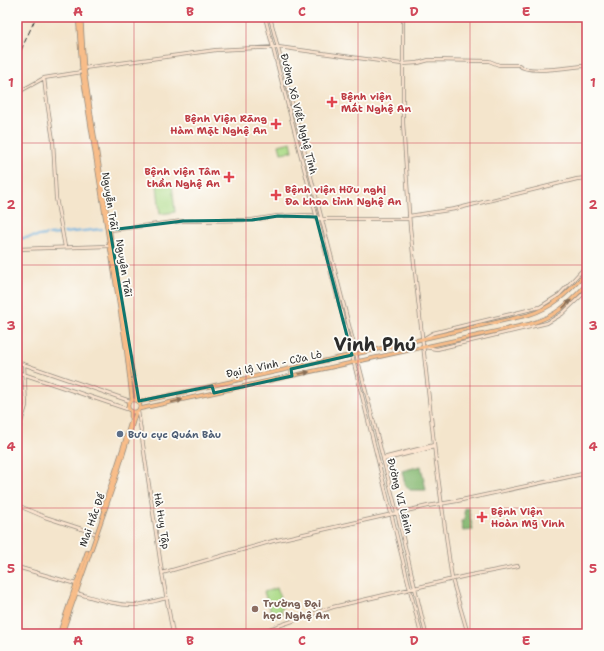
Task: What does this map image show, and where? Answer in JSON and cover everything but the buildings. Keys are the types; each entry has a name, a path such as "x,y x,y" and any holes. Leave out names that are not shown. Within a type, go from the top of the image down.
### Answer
{"main road":[{"name":"Nguyễn Trãi","path":"78,17 82,72 108,230"},
{"path":"81,17 84,68 82,72"},
{"name":"Nguyên Trãi","path":"84,68 127,348 138,401"},
{"name":"Đại lộ Vinh - Cửa Lò","path":"138,401 354,355 541,311 562,297 587,272"},
{"name":"Đại lộ Vinh - Cửa Lò","path":"138,411 530,324 559,312 587,284"},
{"path":"127,348 132,387 131,400 128,405 130,411 138,411 140,406 138,401 131,400"},
{"path":"369,351 366,356 370,359"},
{"path":"338,358 342,361 339,366"},
{"name":"Mai Hắc Đế","path":"69,608 76,593 84,563 101,517 126,438 131,416 130,411"},
{"name":"Mai Hắc Đế","path":"60,634 76,584 138,411"}],"street":[{"name":"Đường Xô Viết Nghệ Tĩnh","path":"265,17 316,217 354,355"},
{"name":"Đường Xô Viết Nghệ Tĩnh","path":"270,17 322,219 354,355"},
{"path":"403,17 403,123 409,217 434,446 452,579 468,634"},
{"path":"84,68 216,50 273,47 402,64 418,63 429,60 456,60 492,61 498,65 519,65 522,68 534,70 587,66"},
{"path":"17,93 44,78 82,72"},
{"path":"44,78 53,139 56,198 65,247"},
{"path":"294,127 298,126"},
{"path":"302,158 306,157"},
{"path":"108,230 183,221 252,220 278,216 311,215 322,219 409,217 451,210 570,180 587,178"},
{"path":"17,249 111,246"},
{"path":"423,339 432,333 540,307 559,295 587,265"},
{"path":"424,347 437,349 547,323 562,314 587,290"},
{"name":"Đường V.I Lênin","path":"354,355 358,361 426,634"},
{"name":"Đường V.I Lênin","path":"354,355 354,362 421,634"},
{"path":"17,362 131,400"},
{"path":"17,435 26,406 24,365"},
{"path":"291,369 292,376"},
{"path":"17,372 130,411"},
{"path":"212,386 214,393"},
{"name":"Hà Huy Tập","path":"138,411 162,573 173,634"},
{"path":"383,459 434,446"},
{"path":"377,454 381,453"},
{"path":"162,573 271,541 426,506 442,504 587,473"},
{"path":"17,505 45,517 94,533"},
{"path":"255,634 333,607 452,579 518,566"},
{"path":"17,567 76,584"},
{"path":"76,593 103,600 128,604 141,604 167,598"}],"highlighted area":[{"path":"278,216 316,217 352,355 291,369 292,376 214,393 212,386 139,401 110,230 183,221 252,220"}],"green space":[{"path":"291,142 293,151 281,153 279,145"},
{"path":"172,184 175,212 160,214 157,185"},
{"path":"421,466 426,490 410,490 405,485 402,471"},
{"path":"468,507 473,530 463,531 461,521 465,520 464,512 465,508"},
{"path":"277,588 283,608 281,609 282,614 273,617 264,592"}],"waterway":[{"path":"64,233 102,229"},
{"path":"49,235 60,234"},
{"path":"17,239 46,235"}],"railway":[{"path":"17,59 36,17"}],"place":[{"name":"Bệnh viện Mắt Nghệ An","path":"332,102"},
{"name":"Bệnh Viện Răng Hàm Mặt Nghệ An","path":"276,124"},
{"name":"Bệnh viện Tâm thần Nghệ An","path":"229,177"},
{"name":"Bệnh viện Hữu nghị Đa khoa tỉnh Nghệ An","path":"276,195"},
{"name":"Bưu cục Quán Bàu","path":"120,434"},
{"name":"Bệnh Viện Hoàn Mỹ Vinh","path":"482,517"},
{"name":"Trường Đại học Nghệ An","path":"255,609"}],"district":[{"name":"Vinh Phú","path":"375,345"}]}
